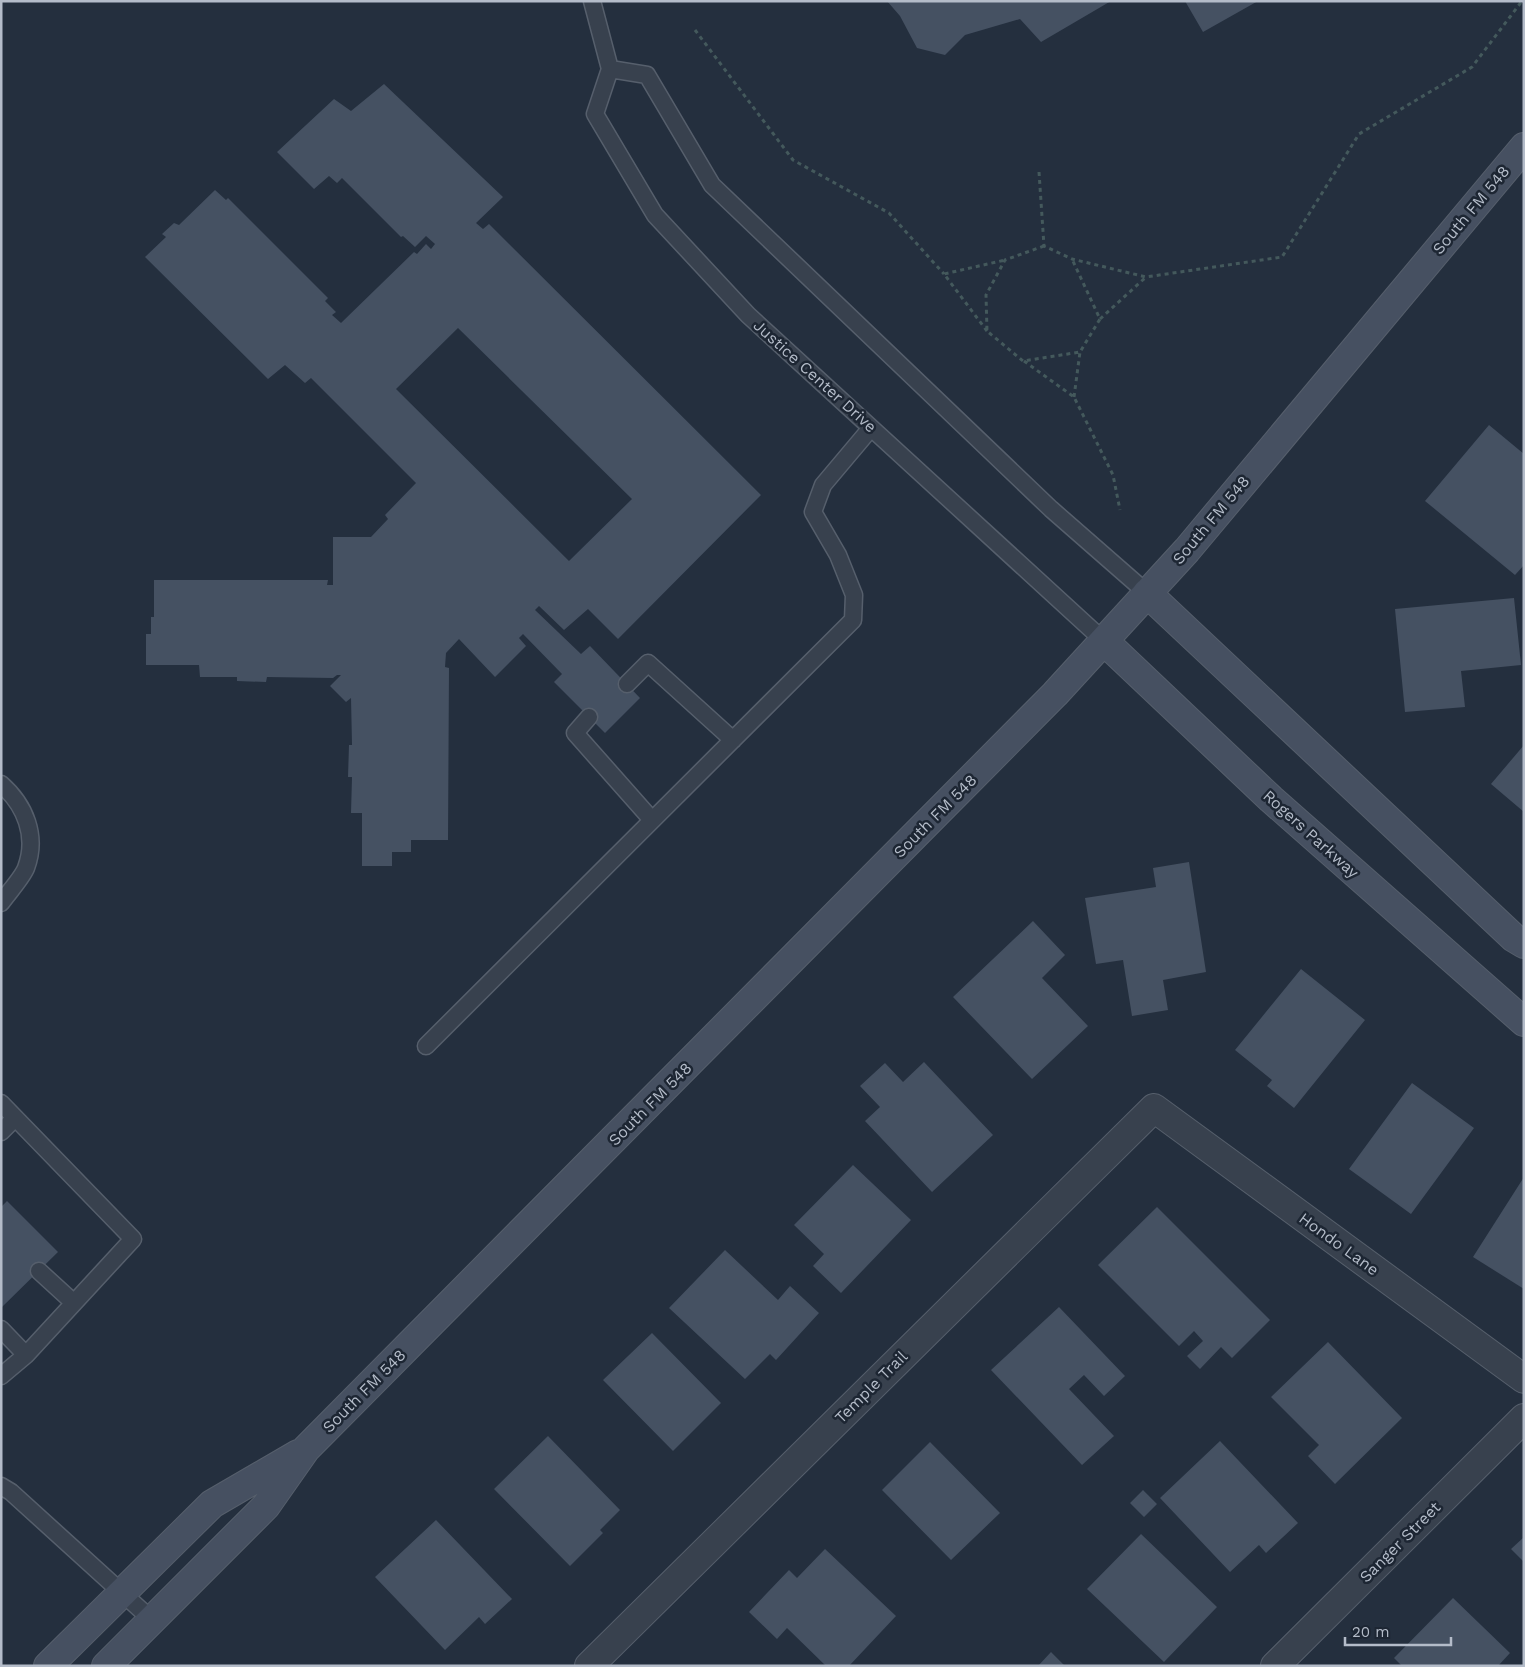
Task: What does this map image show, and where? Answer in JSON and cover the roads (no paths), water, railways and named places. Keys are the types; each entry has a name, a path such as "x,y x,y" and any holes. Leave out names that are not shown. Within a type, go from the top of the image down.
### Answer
{"main road":[{"name":"South FM 548","path":"106,1666 266,1506 306,1449 1055,694 1187,550 1524,147"},
{"path":"1147,593 1514,938 1524,944"},
{"name":"Rogers Parkway","path":"1104,641 1271,798 1524,1022"},
{"name":"South FM 548","path":"48,1666 212,1504 306,1449"}],"street":[{"name":"Hondo Lane","path":"1154,1108 1524,1379"},
{"name":"Temple Trail","path":"589,1666 1154,1108"},
{"name":"Sanger Street","path":"1276,1666 1524,1418"}],"lane":[{"path":"592,1 610,69 647,75 712,186 1051,509 1147,593"},
{"name":"Justice Center Drive","path":"610,69 595,114 655,215 748,315 1104,641"},
{"path":"426,1046 853,620 854,595 838,554 813,512 823,485 871,428"},
{"path":"626,684 648,663 733,740"},
{"path":"589,717 575,732 652,820"},
{"path":"1,784 11,793 25,813 31,840 26,869 1,903"},
{"path":"1,1103 133,1239 26,1355 1,1376"},
{"path":"1,1132 15,1118"},
{"path":"39,1271 74,1303"},
{"path":"1,1329 26,1355"},
{"path":"1,1486 11,1492 152,1620"}]}
